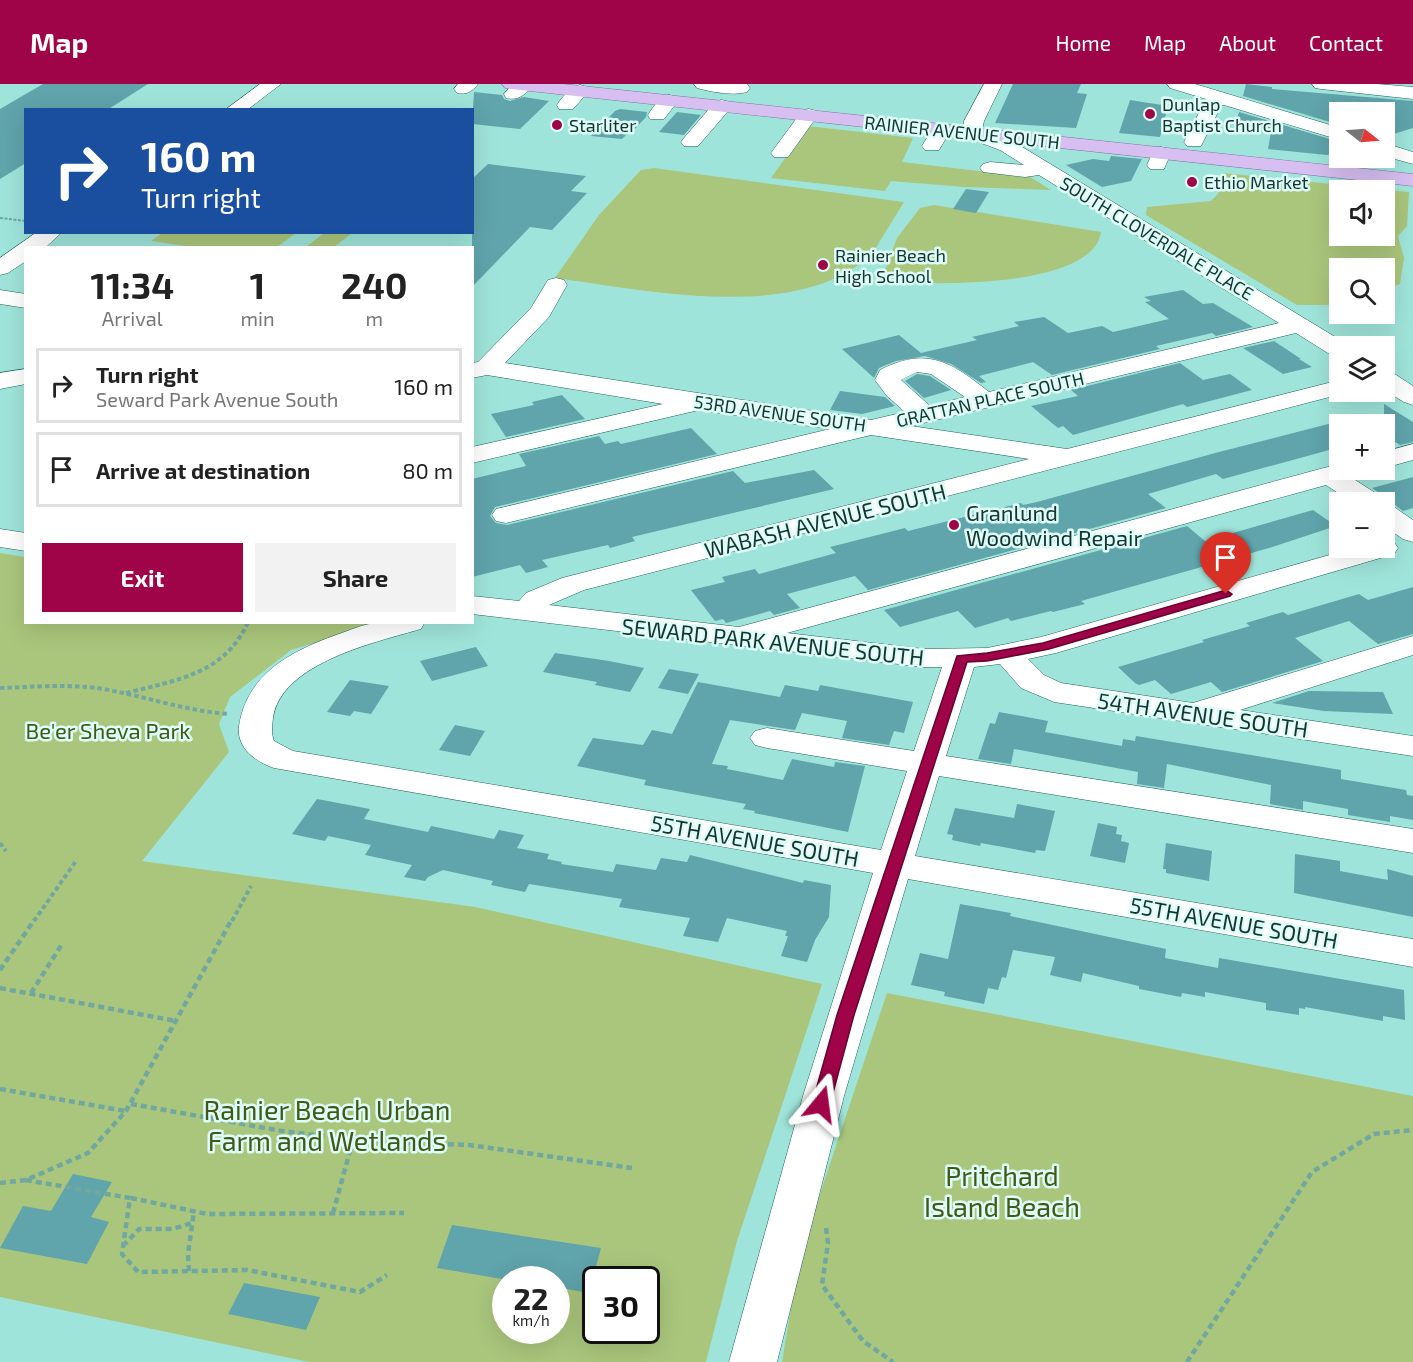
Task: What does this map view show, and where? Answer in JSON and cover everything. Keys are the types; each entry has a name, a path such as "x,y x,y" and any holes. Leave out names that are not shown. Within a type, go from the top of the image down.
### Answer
{"main road":[{"name":"RAINIER AVENUE SOUTH","path":"516,88 580,91 809,116 936,138 972,133 1159,159 1413,180"}],"street":[{"path":"237,108 272,84"},
{"path":"698,104 711,84 741,88"},
{"path":"972,133 970,111 993,84"},
{"path":"1176,84 1329,131"},
{"path":"1321,84 1413,93"},
{"path":"566,105 580,91"},
{"path":"1194,142 1213,103 1224,98"},
{"path":"657,116 669,101"},
{"path":"691,142 722,106"},
{"path":"781,153 809,116"},
{"name":"SOUTH CLOVERDALE PLACE","path":"972,133 1007,146 1329,343"},
{"path":"1395,157 1412,158"},
{"path":"990,168 1025,171 1042,168"},
{"path":"1054,193 1077,189"},
{"path":"1104,206 1129,201"},
{"path":"33,246 49,234"},
{"path":"480,369 541,312 556,285"},
{"path":"0,297 24,301"},
{"name":"GRATTAN PLACE SOUTH","path":"506,515 1299,325"},
{"path":"924,414 896,391 888,380 889,375 915,366 939,366 984,400"},
{"name":"53RD AVENUE SOUTH","path":"480,369 1072,457"},
{"path":"1395,374 1413,369"},
{"path":"0,381 24,376"},
{"path":"1395,385 1413,397"},
{"name":"WABASH AVENUE SOUTH","path":"527,612 537,599 573,584 1329,390"},
{"path":"474,455 703,403"},
{"path":"1395,457 1413,453"},
{"path":"734,638 1329,475"},
{"path":"1348,480 1360,492"},
{"path":"1395,520 1413,532"},
{"path":"0,538 24,542"},
{"name":"SEWARD PARK AVENUE SOUTH","path":"1395,544 1413,540"},
{"name":"SEWARD PARK AVENUE SOUTH","path":"474,605 734,638 924,658 961,658 1008,654 1045,646 1346,558"},
{"path":"259,706 294,665 313,654 404,624"},
{"path":"1198,713 1413,645"},
{"name":"54TH AVENUE SOUTH","path":"1008,654 1022,675 1040,687 1054,692 1413,746"},
{"path":"753,1362 778,1256 843,1026 961,658"},
{"name":"55TH AVENUE SOUTH","path":"259,706 255,736 262,750 275,758 293,762 1413,953"},
{"path":"767,738 1413,841"}],"path":[{"path":"0,218 24,221"},
{"path":"123,694 194,675 218,663 241,642 247,624"},
{"path":"0,688 75,686 123,694 207,714 259,706"},
{"path":"0,843 6,851"},
{"path":"0,970 76,861"},
{"path":"26,1180 88,1153 126,1112 251,886"},
{"path":"31,993 62,944"},
{"path":"0,988 176,1021"},
{"path":"0,1089 126,1112"},
{"path":"131,1104 282,1131 354,1140 469,1145 632,1168"},
{"path":"1187,1362 1312,1172 1374,1134 1413,1130"},
{"path":"333,1213 354,1140"},
{"path":"0,1183 26,1180 207,1214 404,1213"},
{"path":"130,1198 122,1254 138,1272 247,1270 360,1292 387,1275"},
{"path":"189,1271 188,1254 194,1211"},
{"path":"123,1245 139,1229 173,1229 192,1223"},
{"path":"825,1223 828,1243 822,1285 863,1341 893,1362"}],"green space":[{"path":"808,126 913,138 902,162 1030,177 1051,190 964,187 891,181 885,191 771,178"},
{"path":"654,168 904,202 872,254 841,276 804,289 763,296 720,297 675,294 555,278 599,215 641,170"},
{"path":"1223,173 1329,184 1329,246 1395,246 1395,191 1409,192 1407,226 1398,236 1404,258 1400,284 1395,286 1395,258 1329,258 1329,304 1297,305 1146,215 1147,207 1211,201 1218,194"},
{"path":"934,205 1101,232 1093,249 1077,261 1027,277 947,283 883,276 897,238 920,208"},
{"path":"161,234 295,234 278,246 186,246 151,241"},
{"path":"323,234 351,234 335,246 307,246"},
{"name":"Rainier Beach Urban Farm and Wetlands","path":"0,553 24,557 24,624 377,624 291,650 230,697 219,724 229,752 142,861 475,907 822,984 737,1241 706,1362 309,1362 0,1297"},
{"name":"Pritchard Island Beach","path":"887,993 1413,1096 1413,1362 782,1362 800,1254"}],"building":[{"path":"43,84 148,84 110,108 24,108 24,164 0,179 0,109"},
{"path":"1013,84 1081,84 1077,93 1087,94 1076,128 995,123"},
{"path":"1246,84 1272,87 1272,89 1413,101 1413,128 1395,134 1395,102 1329,102 1329,122 1243,96"},
{"path":"474,92 502,95 504,99 510,101 524,97 549,101 520,129 474,124"},
{"path":"1130,100 1168,106 1160,137 1119,133"},
{"path":"620,109 647,112 646,117 622,139 591,136 615,111"},
{"path":"677,112 701,115 684,135 659,132"},
{"path":"1239,112 1329,139 1329,154 1268,149 1271,132 1234,128"},
{"path":"1111,156 1142,159 1131,181 1102,187 1066,165 1093,159 1109,161"},
{"path":"488,164 586,176 571,191 587,193 552,230 530,227 474,285 472,234 474,234 474,177"},
{"path":"966,189 989,192 976,213 953,209"},
{"path":"1183,290 1203,304 1213,303 1253,327 1216,336 1212,333 1156,346 1160,349 1052,375 1033,362 979,376 986,382 981,383 951,364 925,356 896,361 879,368 874,378 842,349 899,335 921,353 977,340 972,337 1019,326 1014,322 1044,317 1068,333 1102,326 1113,332 1169,319 1145,302 1151,301 1144,297"},
{"path":"1274,341 1312,367 1283,374 1243,348"},
{"path":"1180,363 1203,380 1230,374 1252,390 1187,407 1183,404 1073,435 1063,426 1058,428 1031,406 1078,396 1071,390"},
{"path":"917,374 930,376 951,390 924,398 905,381"},
{"path":"840,391 885,397 895,406 862,414 830,410"},
{"path":"562,395 585,419 506,437 491,414 534,405 532,402"},
{"path":"1384,404 1413,422 1413,442 1400,445 1395,442 1395,414 1384,414"},
{"path":"1329,424 1329,450 1223,479 1216,474 1148,494 1166,508 868,590 855,576 787,594 800,608 774,615 770,611 726,623 723,619 715,621 691,590 725,582 722,577 755,569 759,574 836,553 830,547 905,528 908,531 1021,503 1023,505 1037,502"},
{"path":"691,428 717,454 495,507 490,516 496,523 507,525 733,471 745,483 814,470 834,489 632,537 635,541 610,548 608,545 542,560 548,567 526,573 520,565 474,576 474,479 526,466 519,454 599,436 605,444 618,441 621,444"},
{"path":"1413,477 1413,508 1403,511 1395,505 1395,492 1378,492 1372,488"},
{"path":"1313,510 1329,521 1329,528 1269,548 1081,601 1085,604 1011,621 1008,618 975,628 958,611 900,627 884,610 1187,526 1205,541"},
{"path":"1413,587 1413,634 1378,644 1349,621 1295,638 1323,661 1222,692 1211,682 1171,694 1155,680 1139,685 1135,683 1118,667 1204,642 1202,640 1250,626 1246,623 1283,612 1288,615 1359,594 1368,600"},
{"path":"476,647 488,666 432,681 420,661"},
{"path":"555,653 644,668 630,692 595,685 597,682 543,672"},
{"path":"669,669 699,674 688,694 658,688"},
{"path":"350,680 389,686 371,714 354,711 350,716 327,712"},
{"path":"698,682 780,697 785,685 818,691 820,685 913,702 904,733 894,731 889,745 842,738 847,721 802,713 795,730 730,720 712,764 783,780 792,759 834,767 835,762 865,766 848,832 754,813 755,811 743,809 746,804 644,785 646,780 577,766 593,738 643,745 652,730 672,734"},
{"path":"1309,691 1383,692 1393,714 1324,711 1272,703"},
{"path":"999,712 1048,721 1045,732 1122,746 1123,739 1135,741 1136,736 1341,770 1341,779 1406,790 1407,795 1413,796 1413,820 1390,816 1390,822 1348,815 1348,809 1303,801 1303,810 1270,804 1271,785 1167,764 1164,788 1137,784 1138,772 1014,749 1011,764 978,759 990,723 995,724"},
{"path":"455,725 485,731 470,756 439,750"},
{"path":"317,799 370,809 364,819 428,832 431,826 494,839 499,830 524,835 517,848 549,854 547,859 562,862 561,864 613,872 616,864 656,870 661,858 687,862 690,855 803,883 804,880 831,885 829,917 815,940 807,962 781,956 788,936 785,936 787,931 727,918 718,942 683,936 690,918 619,907 622,899 529,884 525,892 491,885 493,881 443,870 428,877 425,881 404,877 412,865 365,855 371,845 328,836 325,841 292,834"},
{"path":"1017,804 1055,811 1045,851 1036,850 1035,853 981,843 980,846 952,840 953,835 947,834 955,808 1014,818"},
{"path":"1098,823 1117,827 1116,834 1122,835 1121,841 1129,843 1125,863 1090,856"},
{"path":"1166,843 1212,851 1209,881 1166,873 1166,869 1163,869"},
{"path":"1295,854 1340,861 1340,871 1388,880 1387,869 1413,876 1413,917 1294,893"},
{"path":"960,904 1011,913 1010,916 1166,949 1165,958 1218,968 1219,958 1404,990 1405,1020 1383,1016 1383,1021 1305,1007 1305,1009 1299,1008 1299,1015 1266,1010 1266,1003 1205,992 1205,997 1182,993 1181,997 1139,989 1139,986 1083,973 1081,982 1050,975 1055,957 1013,950 1006,978 1002,977 998,990 988,988 984,1004 944,996 945,992 911,985 920,953 948,959"},
{"path":"73,1174 112,1182 91,1217 109,1222 87,1264 0,1248 23,1206 51,1211"},
{"path":"452,1225 601,1248 596,1266 582,1266 582,1292 570,1290 570,1266 492,1266 492,1277 437,1268"},
{"path":"244,1283 320,1297 306,1330 228,1314"}],"place":[{"name":"Dunlap Baptist Church","path":"1150,114"},
{"name":"Starliter","path":"557,125"},
{"name":"Ethio Market","path":"1192,182"},
{"name":"Rainier Beach High School","path":"823,265"},
{"name":"Granlund Woodwind Repair","path":"954,525"}],"route":[{"path":"821,1104 846,1015 961,658 987,657 1045,646 1226,594"}],"park label":[{"name":"Be'er Sheva Park","path":"108,730"}]}
